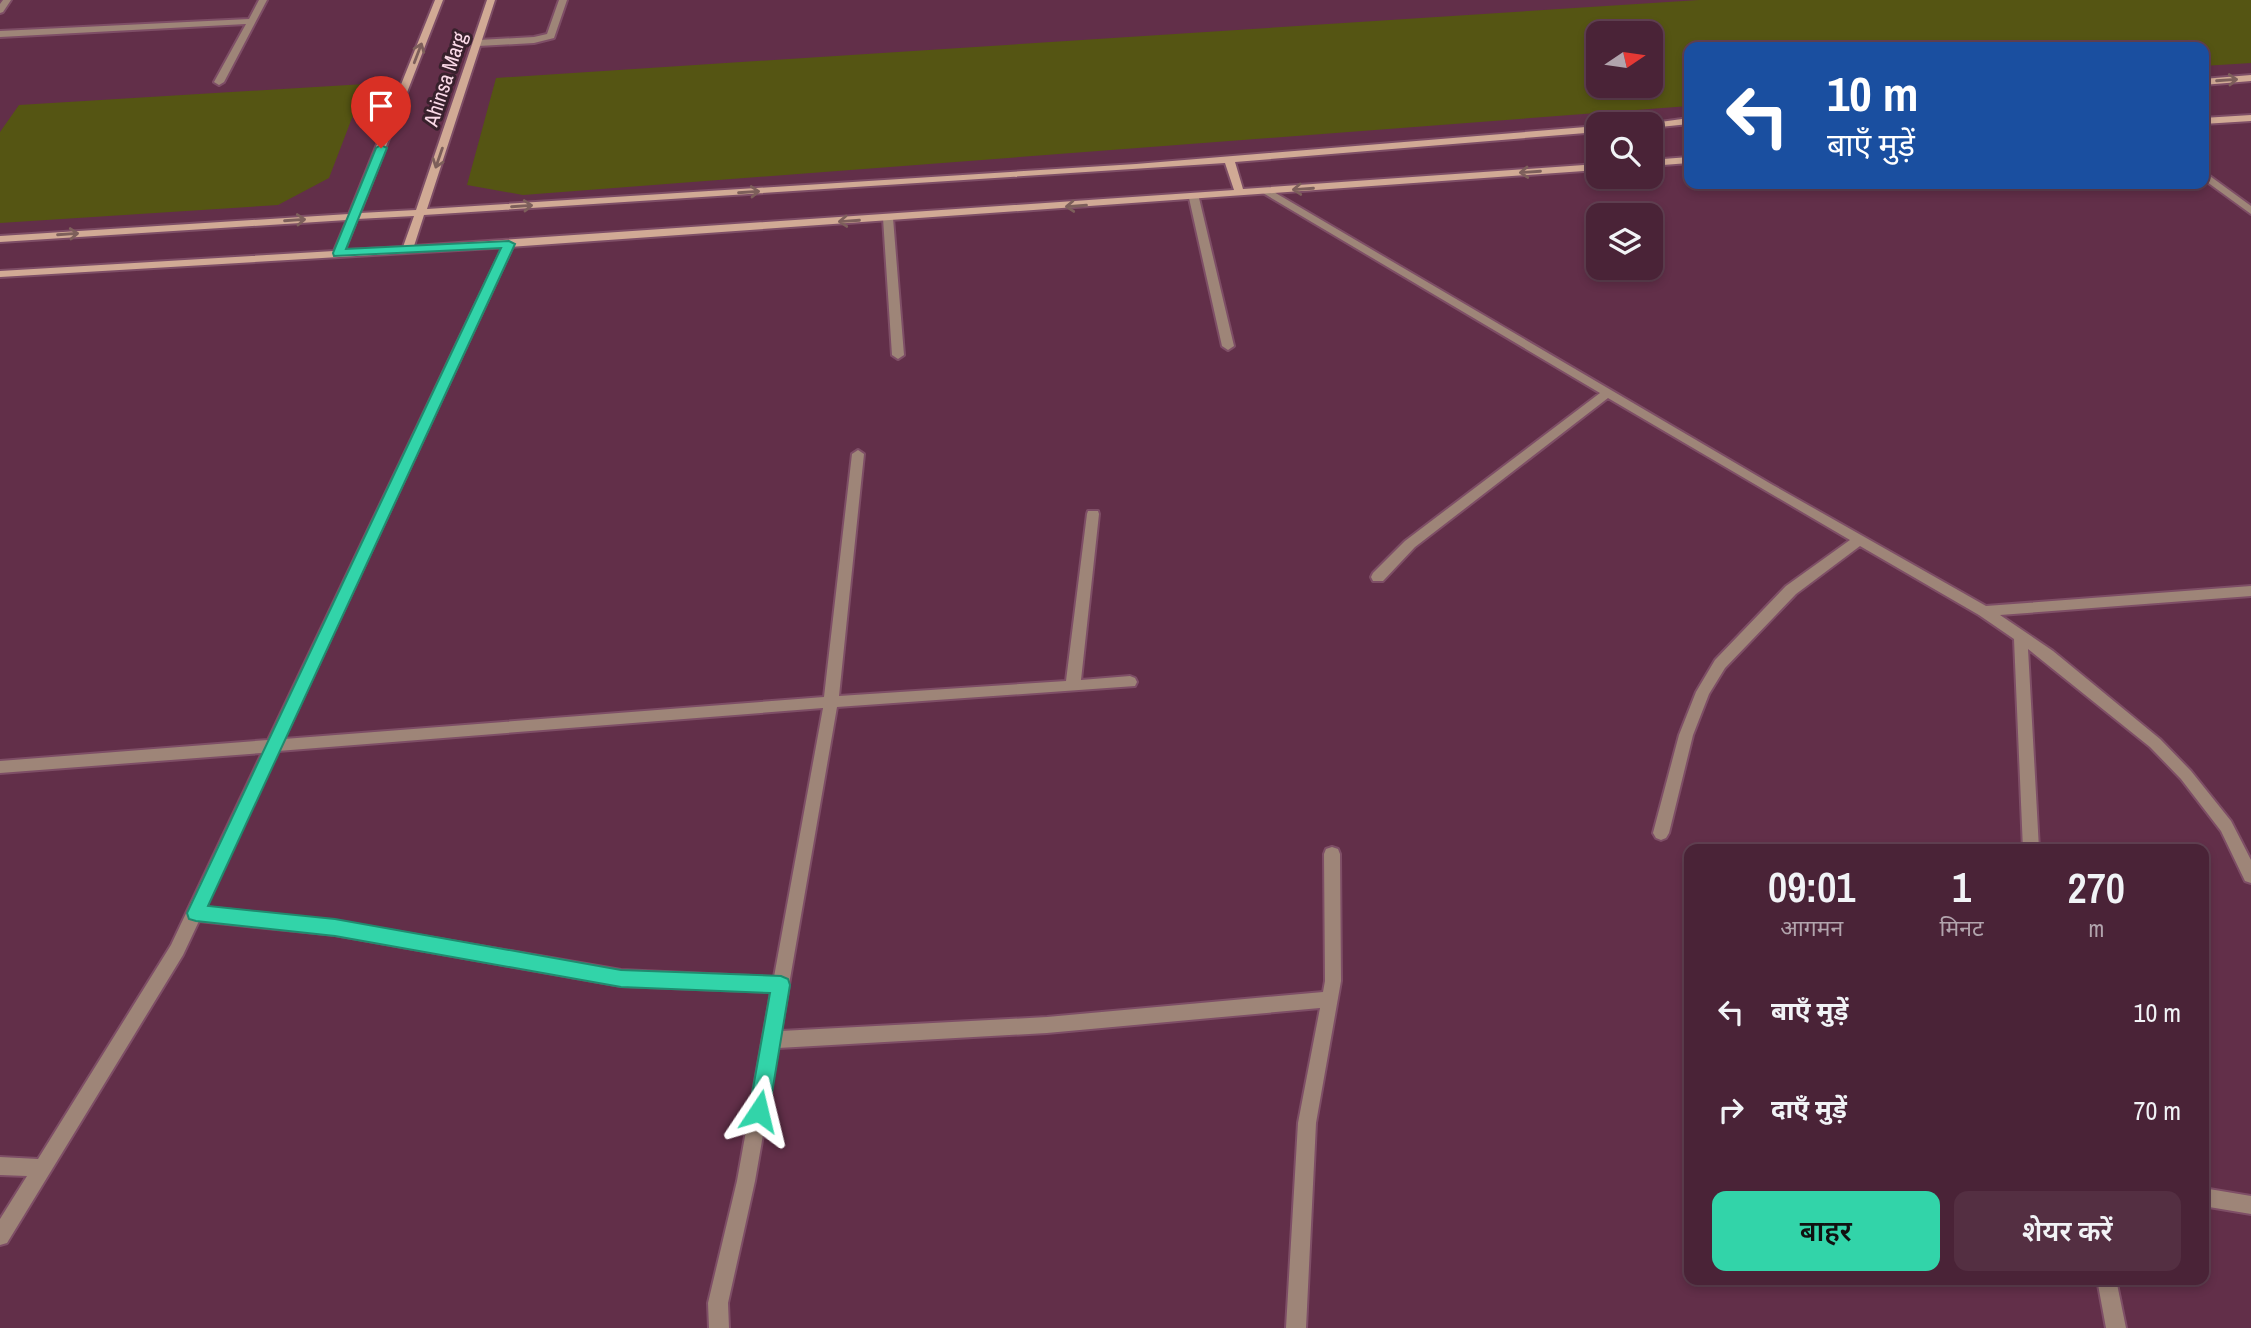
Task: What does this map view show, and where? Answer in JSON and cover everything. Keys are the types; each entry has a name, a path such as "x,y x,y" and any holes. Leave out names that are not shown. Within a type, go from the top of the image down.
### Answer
{"street":[{"path":"0,10 8,0"},
{"path":"219,82 263,0"},
{"name":"Ahinsa Marg","path":"339,253 439,0"},
{"name":"Ahinsa Marg","path":"408,249 491,0"},
{"path":"478,43 534,40 551,36 563,0"},
{"path":"0,34 252,21"},
{"path":"2209,82 2251,78"},
{"path":"2209,121 2251,118"},
{"path":"1663,124 1684,122"},
{"path":"0,239 1229,160 1586,130"},
{"path":"1229,160 1240,194"},
{"path":"1663,162 1684,160"},
{"path":"0,274 509,244 1194,198 1586,168"},
{"path":"2209,179 2251,211"},
{"path":"1267,191 1984,611 2113,708 2179,767 2226,826 2251,876"},
{"path":"1194,198 1228,346"},
{"path":"888,218 898,355"},
{"path":"0,1236 177,950 196,913 509,244"},
{"path":"1378,577 1410,544 1609,392"},
{"path":"719,1328 718,1303 746,1181 831,702 858,454"},
{"path":"1073,685 1093,514"},
{"path":"1661,833 1686,735 1703,692 1720,664 1791,590 1859,540"},
{"path":"1984,611 2251,591"},
{"path":"2021,637 2031,844"},
{"path":"0,767 831,702 1130,682"},
{"path":"1296,1328 1307,1123 1333,981 1332,854"},
{"path":"196,913 335,928 621,978 781,985"},
{"path":"771,1040 1047,1025 1329,999"},
{"path":"0,1166 43,1168"},
{"path":"2209,1198 2251,1205"},
{"path":"2107,1285 2116,1328"}],"shaded area":[{"path":"1699,0 2251,0 2251,63 2209,66 2209,42 1684,42 1684,106 523,195 467,185 496,78"},
{"path":"365,84 329,178 278,205 0,223 0,132 19,105"}],"route":[{"path":"381,148 339,253 509,244 196,913 335,928 407,939 621,978 781,985 759,1111"}]}
